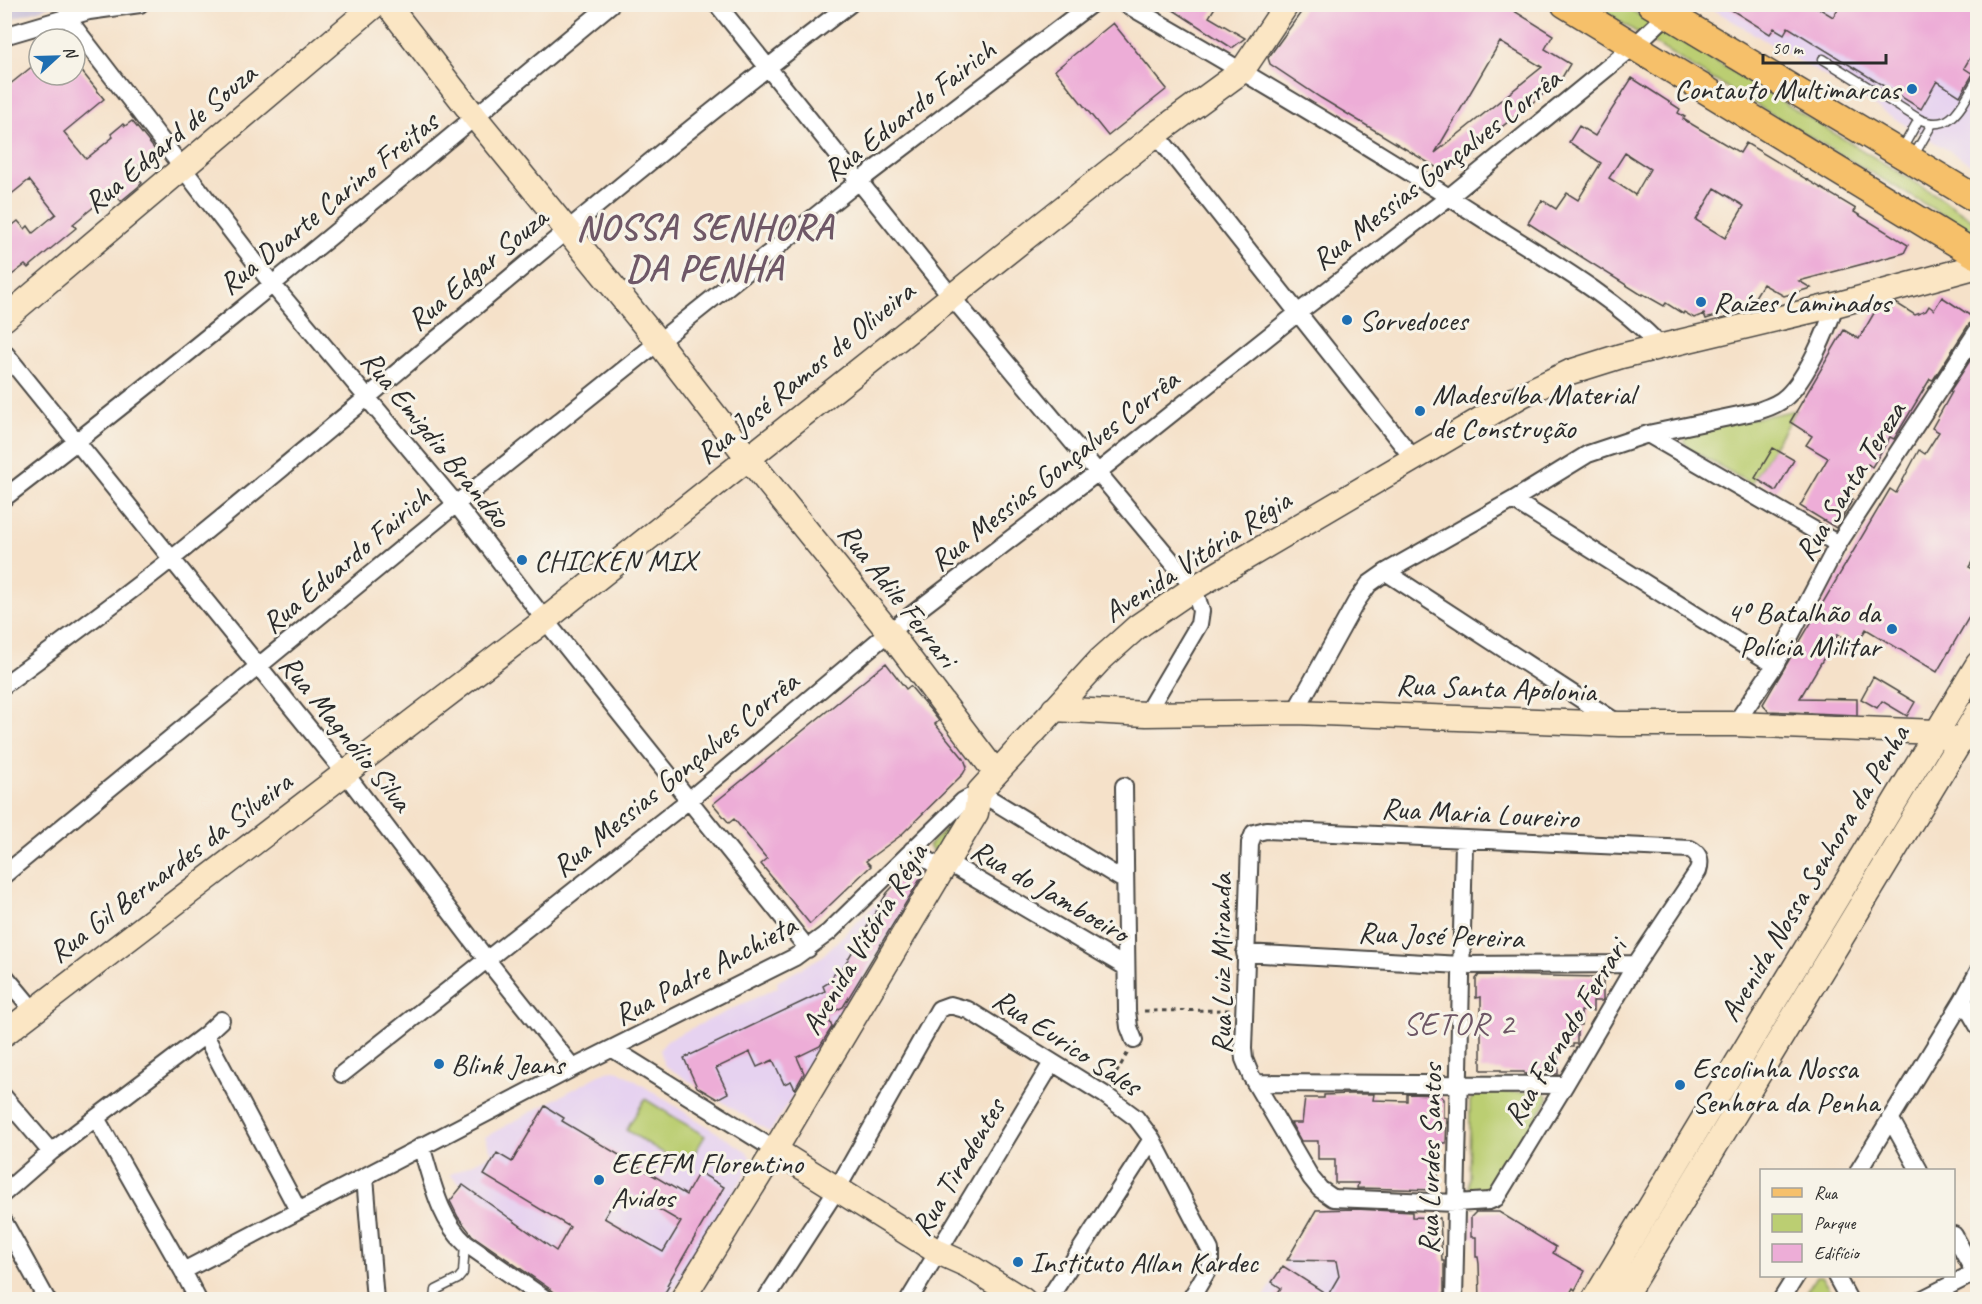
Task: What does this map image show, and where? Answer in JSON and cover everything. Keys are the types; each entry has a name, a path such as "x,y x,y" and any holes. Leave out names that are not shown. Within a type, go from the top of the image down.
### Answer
{"main road":[{"path":"1565,4 1977,256"},
{"path":"1664,8 1977,200"}],"street":[{"path":"4,36 89,11 140,4"},
{"name":"Rua Edgard de Souza","path":"4,319 376,4"},
{"name":"Rua Adile Ferrari","path":"387,4 475,117 659,343 748,458 889,632 996,773"},
{"name":"Rua Duarte Carino Freitas","path":"4,498 272,284 611,4"},
{"path":"717,4 951,296 1194,588 1201,611 1199,624 1146,714"},
{"name":"Rua Edgar Souza","path":"4,686 172,558 567,229 767,67 850,4"},
{"name":"Rua Eduardo Fairich","path":"4,875 456,504 858,182 1091,4"},
{"path":"1126,4 1449,196 1608,298 1637,321 1661,346"},
{"name":"Rua José Ramos de Oliveira","path":"345,773 545,620 1156,134 1242,71 1287,4"},
{"name":"Rua Messias Gonçalves Corrêa","path":"342,1074 689,800 889,632 1098,472 1449,196 1634,46 1664,8"},
{"name":"Rua Emigdio Brandão","path":"68,19 272,284 456,504 545,620 808,949"},
{"path":"1156,134 1413,458"},
{"name":"Avenida Vitória Régia","path":"682,1299 775,1150 945,866 976,813 979,792 1100,660 1137,627 1194,588 1413,458 1522,395 1570,372 1661,346 1835,305 1977,266"},
{"path":"1295,712 1356,602 1369,584 1588,454 1648,434 1758,411 1775,405 1795,386 1825,336 1835,305"},
{"name":"Rua Santa Tereza","path":"1735,724 1775,665 1839,544 1977,330"},
{"name":"Rua Magnólio Silva","path":"4,352 345,773 487,960 573,1068"},
{"path":"1648,434 1839,544"},
{"path":"1513,500 1775,665"},
{"path":"1386,572 1619,724"},
{"name":"Avenida Nossa Senhora da Penha","path":"1594,1299 1977,664"},
{"name":"Rua Santa Apolonia","path":"1054,709 1146,714 1295,712 1619,724 1735,724 1937,732"},
{"name":"Avenida Nossa Senhora da Penha","path":"1622,1299 1977,712"},
{"path":"1937,732 1958,743"},
{"name":"Rua Gil Bernardes da Silveira","path":"4,1034 345,773"},
{"path":"1124,786 1127,1011 1129,1027 1134,1040"},
{"path":"979,792 1125,881"},
{"name":"Rua Padre Anchieta","path":"183,1270 573,1068 782,965 808,949 829,932 963,801 979,792"},
{"name":"Rua Maria Loureiro","path":"1254,833 1266,830 1690,849 1696,852 1699,858"},
{"name":"Rua Luiz Miranda","path":"1254,833 1250,843 1245,953 1244,1059 1255,1083 1311,1178 1326,1195 1333,1198 1456,1203"},
{"name":"Rua Lurdes Santos","path":"1454,1299 1464,840"},
{"path":"1867,847 1888,860"},
{"name":"Rua do Jamboeiro","path":"912,850 1126,967"},
{"name":"Rua Fernado Ferrari","path":"1456,1203 1489,1201 1496,1198 1636,964 1698,871 1699,858"},
{"name":"Rua José Pereira","path":"1245,953 1461,965 1636,964"},
{"path":"1800,957 1821,970"},
{"path":"1860,1169 1963,1000 1977,972"},
{"path":"4,975 33,1010"},
{"path":"1963,1000 1977,1026"},
{"name":"Rua Eurico Sales","path":"837,1189 939,1009 943,1006 957,1006 968,1010 1105,1095 1136,1118 1152,1139 1210,1250 1210,1266 1190,1299"},
{"path":"4,1193 51,1152 205,1035 221,1020"},
{"path":"205,1035 298,1209"},
{"path":"613,1049 938,1252 967,1265 1023,1299"},
{"name":"Rua Tiradentes","path":"909,1299 1052,1063"},
{"path":"1255,1083 1565,1085"},
{"path":"4,1097 51,1152"},
{"path":"96,1118 198,1299"},
{"path":"1890,1118 1917,1169"},
{"path":"1048,1299 1152,1139"},
{"path":"421,1146 444,1217 456,1235 547,1299"},
{"path":"365,1177 375,1299"},
{"path":"765,1299 837,1189"},
{"path":"1647,1212 1668,1223"},
{"path":"4,1222 47,1299"},
{"path":"1921,1299 1976,1274 1955,1238"},
{"path":"1781,1299 1795,1277"},
{"path":"1837,1277 1850,1299"}],"lane":[{"path":"1823,59 1932,124 1947,122 1955,115 1977,78"},
{"path":"1905,156 1919,118"},
{"path":"1905,156 1932,124"},
{"path":"435,1299 436,1290 458,1279 463,1273 465,1243"}],"path":[{"path":"1127,1011 1244,1009"},
{"path":"1105,1095 1134,1040"}],"shaded area":[{"path":"5,4 53,4 53,5 5,21"},
{"name":"Contauto Multimarcas","path":"1706,5 1977,5 1977,161 1974,166"},
{"path":"911,867 924,879 770,1132 664,1065 660,1050 667,1040 778,987 777,982 821,957"},
{"name":"EEEFM Florentino Avidos","path":"607,1071 620,1071 746,1151 751,1158 749,1168 668,1299 625,1299 449,1175 492,1154 485,1137"},
{"path":"1287,1260 1336,1261 1344,1299 1262,1300"}],"green space":[{"path":"1593,5 1623,5 1936,195 1977,223 1977,235 1699,71"},
{"path":"1796,410 1751,484 1690,449 1685,443 1686,435 1692,431"},
{"path":"967,808 940,856 928,846"},
{"path":"1479,1092 1543,1092 1548,1096 1490,1192 1485,1195 1472,1194 1469,1186 1470,1101"},
{"path":"645,1099 705,1136 686,1167 626,1130"},
{"path":"1815,1277 1823,1277 1836,1299 1802,1299"}],"building":[{"path":"1164,4 1217,4 1209,17 1245,38 1232,48"},
{"path":"1307,4 1503,4 1553,35 1545,49 1570,64 1560,81 1447,170 1442,171 1321,98 1270,64 1268,58","holes":["1500,42 1542,67 1435,153"]},
{"name":"Contauto Multimarcas","path":"1722,4 1812,4 1833,17 1841,4 1977,4 1977,46 1964,68 1973,74 1960,96 1937,81 1921,109 1788,27 1784,34 1774,28 1770,34"},
{"path":"1113,23 1167,89 1108,136 1055,70"},
{"path":"27,71 27,87 87,87 87,78 104,99 64,132 86,159 113,137 111,134 123,124 125,126 132,121 156,151 132,171 142,183 138,187 121,201 115,194 109,198 107,196 73,224 76,228 28,268 25,265 4,281 4,232 18,221 25,229 28,226 33,233 56,214 29,180 4,200 4,89"},
{"path":"1632,78 1680,109 1678,113 1685,117 1683,119 1740,153 1746,143 1856,209 1854,212 1908,245 1904,253 1799,281 1811,288 1784,296 1763,284 1750,305 1706,319 1704,314 1694,318 1666,303 1664,306 1642,295 1528,223 1542,200 1556,209 1567,193 1578,200 1601,163 1569,142 1579,126 1595,136","holes":["1625,153 1650,169 1635,195 1609,178","1715,188 1744,206 1725,238 1696,220"]},
{"path":"1942,297 1977,320 1969,324 1933,380 1930,379 1894,439 1890,437 1872,467 1868,464 1849,497 1853,499 1836,528 1800,506 1828,458 1806,445 1812,436 1790,422 1844,330 1859,339 1877,308 1885,306 1890,310 1896,303 1915,315 1926,311 1929,306 1934,310"},
{"path":"1977,350 1977,554 1969,567 1977,571 1977,622 1969,617 1937,672 1866,629 1857,645 1838,634 1800,698 1857,699 1857,715 1768,711 1763,704 1890,489 1896,493 1919,450 1925,454 1939,432 1932,428 1952,392 1950,391"},
{"path":"1773,448 1794,460 1776,491 1755,478"},
{"path":"886,663 906,689 910,686 932,712 939,721 935,724 964,759 967,767 963,774 900,836 866,861 871,866 810,924 761,864 767,859 734,819 729,823 713,804"},
{"path":"1873,677 1915,702 1907,716 1882,701 1877,708 1861,699"},
{"path":"911,867 922,876 843,1007 827,1015 832,1027 820,1046 797,1057 804,1073 795,1089 791,1081 784,1084 773,1060 757,1067 750,1052 716,1068 728,1093 717,1099 697,1087 684,1058 825,991 823,986 834,974 841,971 887,893"},
{"path":"1479,975 1603,977 1602,1001 1593,1001 1593,1011 1581,1011 1581,1025 1577,1025 1577,1044 1573,1044 1573,1047 1558,1047 1558,1074 1481,1070 1481,997 1476,998 1476,979"},
{"path":"1374,1094 1373,1100 1407,1101 1407,1094 1440,1095 1444,1099 1444,1117 1447,1118 1446,1143 1440,1143 1437,1190 1357,1188 1358,1183 1335,1183 1335,1159 1318,1159 1318,1141 1301,1141 1291,1123 1302,1123 1305,1098"},
{"path":"545,1106 564,1118 562,1121 686,1195 699,1172 724,1187 661,1299 561,1299 553,1291 472,1235 458,1217 450,1201 463,1185 556,1251 570,1227 484,1175 497,1153 512,1162","holes":["622,1188 681,1222 663,1252 604,1218"]},
{"path":"1356,1209 1412,1212 1412,1217 1440,1218 1442,1261 1444,1261 1444,1299 1274,1299 1281,1288 1272,1282 1283,1266 1328,1295 1339,1276 1336,1261 1287,1260 1316,1210"},
{"path":"1476,1212 1499,1212 1556,1247 1553,1253 1585,1271 1575,1290 1573,1288 1567,1299 1480,1299 1476,1237 1471,1237 1471,1217"}],"place":[{"name":"Contauto Multimarcas","path":"1912,89"},
{"name":"Raízes Laminados","path":"1701,302"},
{"name":"Sorvedoces","path":"1347,320"},
{"name":"Madesulba Material de Construção","path":"1420,411"},
{"name":"CHICKEN MIX","path":"522,560"},
{"name":"4º Batalhão da Polícia Militar","path":"1892,629"},
{"name":"Blink Jeans","path":"439,1064"},
{"name":"Escolinha Nossa Senhora da Penha","path":"1680,1085"},
{"name":"EEEFM Florentino Avidos","path":"599,1180"},
{"name":"Instituto Allan Kardec","path":"1018,1262"}],"district":[{"name":"NOSSA SENHORA DA PENHA","path":"705,248"},
{"name":"SETOR 2","path":"1459,1023"}]}
